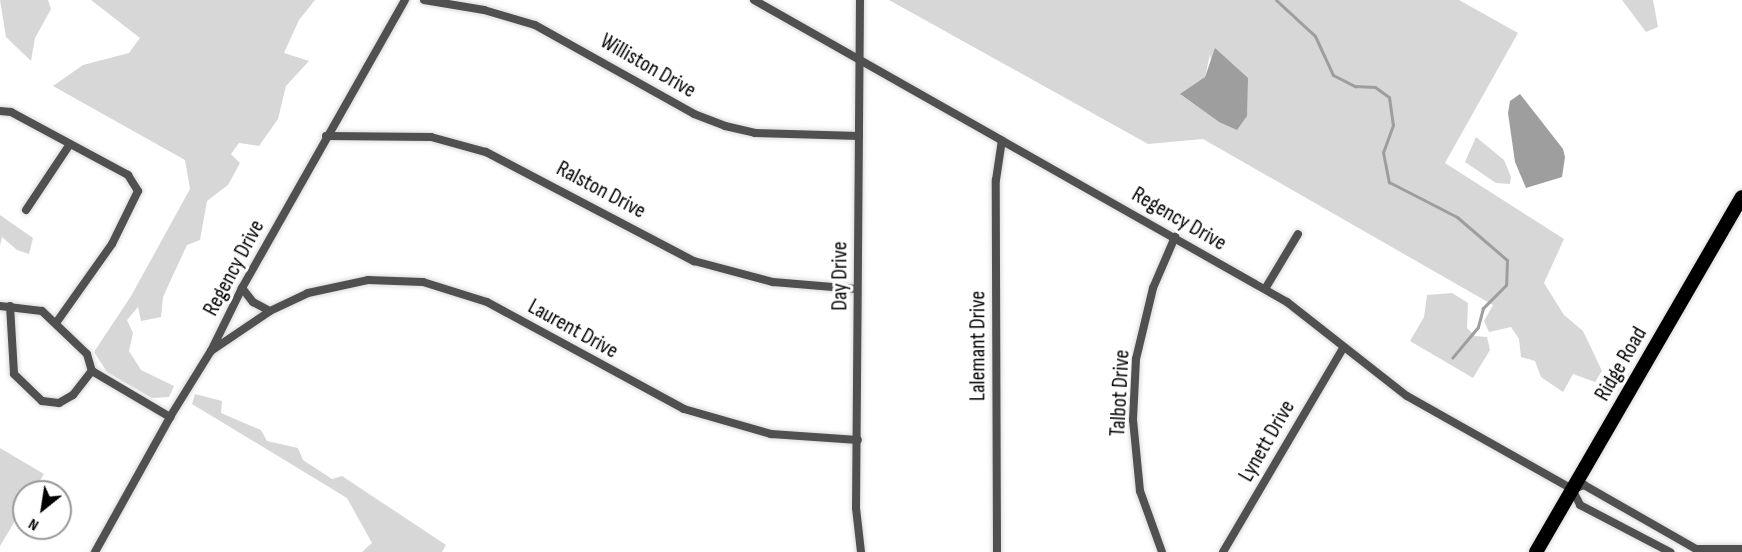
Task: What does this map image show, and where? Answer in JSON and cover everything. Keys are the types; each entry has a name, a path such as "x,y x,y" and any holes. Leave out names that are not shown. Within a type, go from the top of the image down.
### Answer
{"main road":[{"name":"Ridge Road","path":"1536,552 1742,197"}],"street":[{"name":"Regency Drive","path":"95,552 170,417 211,351 242,288 326,136 405,0"},
{"name":"Williston Drive","path":"424,0 484,10 535,25 694,114 725,126 755,133 859,136"},
{"name":"Regency Drive","path":"754,0 1265,289 1314,320 1343,348 1407,396 1572,489"},
{"name":"Day Drive","path":"861,0 856,508 861,552"},
{"path":"0,111 11,112 128,176 138,191 112,244 56,323"},
{"name":"Ralston Drive","path":"326,136 431,137 486,152 694,261 773,282 857,289"},
{"name":"Lalemant Drive","path":"997,552 996,191 1002,140"},
{"path":"26,210 70,144"},
{"path":"1265,289 1298,234"},
{"name":"Talbot Drive","path":"1162,552 1140,491 1133,420 1136,359 1153,288 1175,237"},
{"name":"Laurent Drive","path":"211,351 270,311 308,293 349,283 387,279 438,285 487,302 684,409 771,434 858,440"},
{"path":"242,288 253,302 270,311"},
{"path":"0,306 42,311 87,354 92,371 170,417"},
{"path":"10,306 14,374 42,401 59,403 73,395 92,371"},
{"name":"Lynett Drive","path":"1223,552 1343,348"},
{"path":"1670,552 1580,505 1572,489 1584,485 1696,549 1742,549"}],"shaded area":[{"path":"0,0 48,0 51,9 35,38 31,61 6,37"},
{"path":"91,0 315,0 299,20 284,53 309,61 286,86 278,119 259,146 239,143 231,154 240,163 228,185 207,201 200,240 187,245 163,297 161,317 141,321 138,307 127,320 133,333 129,351 141,370 174,386 169,397 152,398 107,372 94,352 131,296 190,189 185,160 53,86 83,65 129,53 140,38"},
{"path":"889,0 1459,0 1518,33 1445,163 1564,239 1544,283 1564,315 1583,331 1602,371 1595,382 1573,374 1563,392 1541,377 1535,361 1521,357 1519,339 1511,327 1489,332 1484,321 1493,305 1203,139 1148,144","holes":["1210,54 1219,122 1181,95 1205,77"]},
{"path":"1622,0 1653,0 1658,27 1646,32"},
{"path":"1215,48 1248,78 1247,116 1237,130 1219,122 1180,94 1205,77"},
{"path":"1520,94 1563,149 1565,157 1562,177 1526,188 1515,162 1508,113 1510,101"},
{"path":"1476,137 1504,160 1511,177 1510,184 1496,183 1465,162"},
{"path":"0,215 33,238 29,254 17,250 2,237 0,246"},
{"path":"1452,293 1468,303 1467,328 1475,336 1487,337 1490,350 1473,378 1410,341 1424,317 1427,295"},
{"path":"195,394 222,401 221,413 261,430 267,441 298,448 303,460 332,479 342,476 446,545 442,552 362,552 372,543 347,498 192,404"},
{"path":"0,448 44,474 40,480 12,480 12,526 0,546"}],"waterway":[{"path":"1276,0 1315,36 1333,75 1355,86 1375,87 1389,97 1393,125 1383,152 1389,182 1457,217 1507,260 1506,285 1483,308 1478,327 1452,358"}]}
